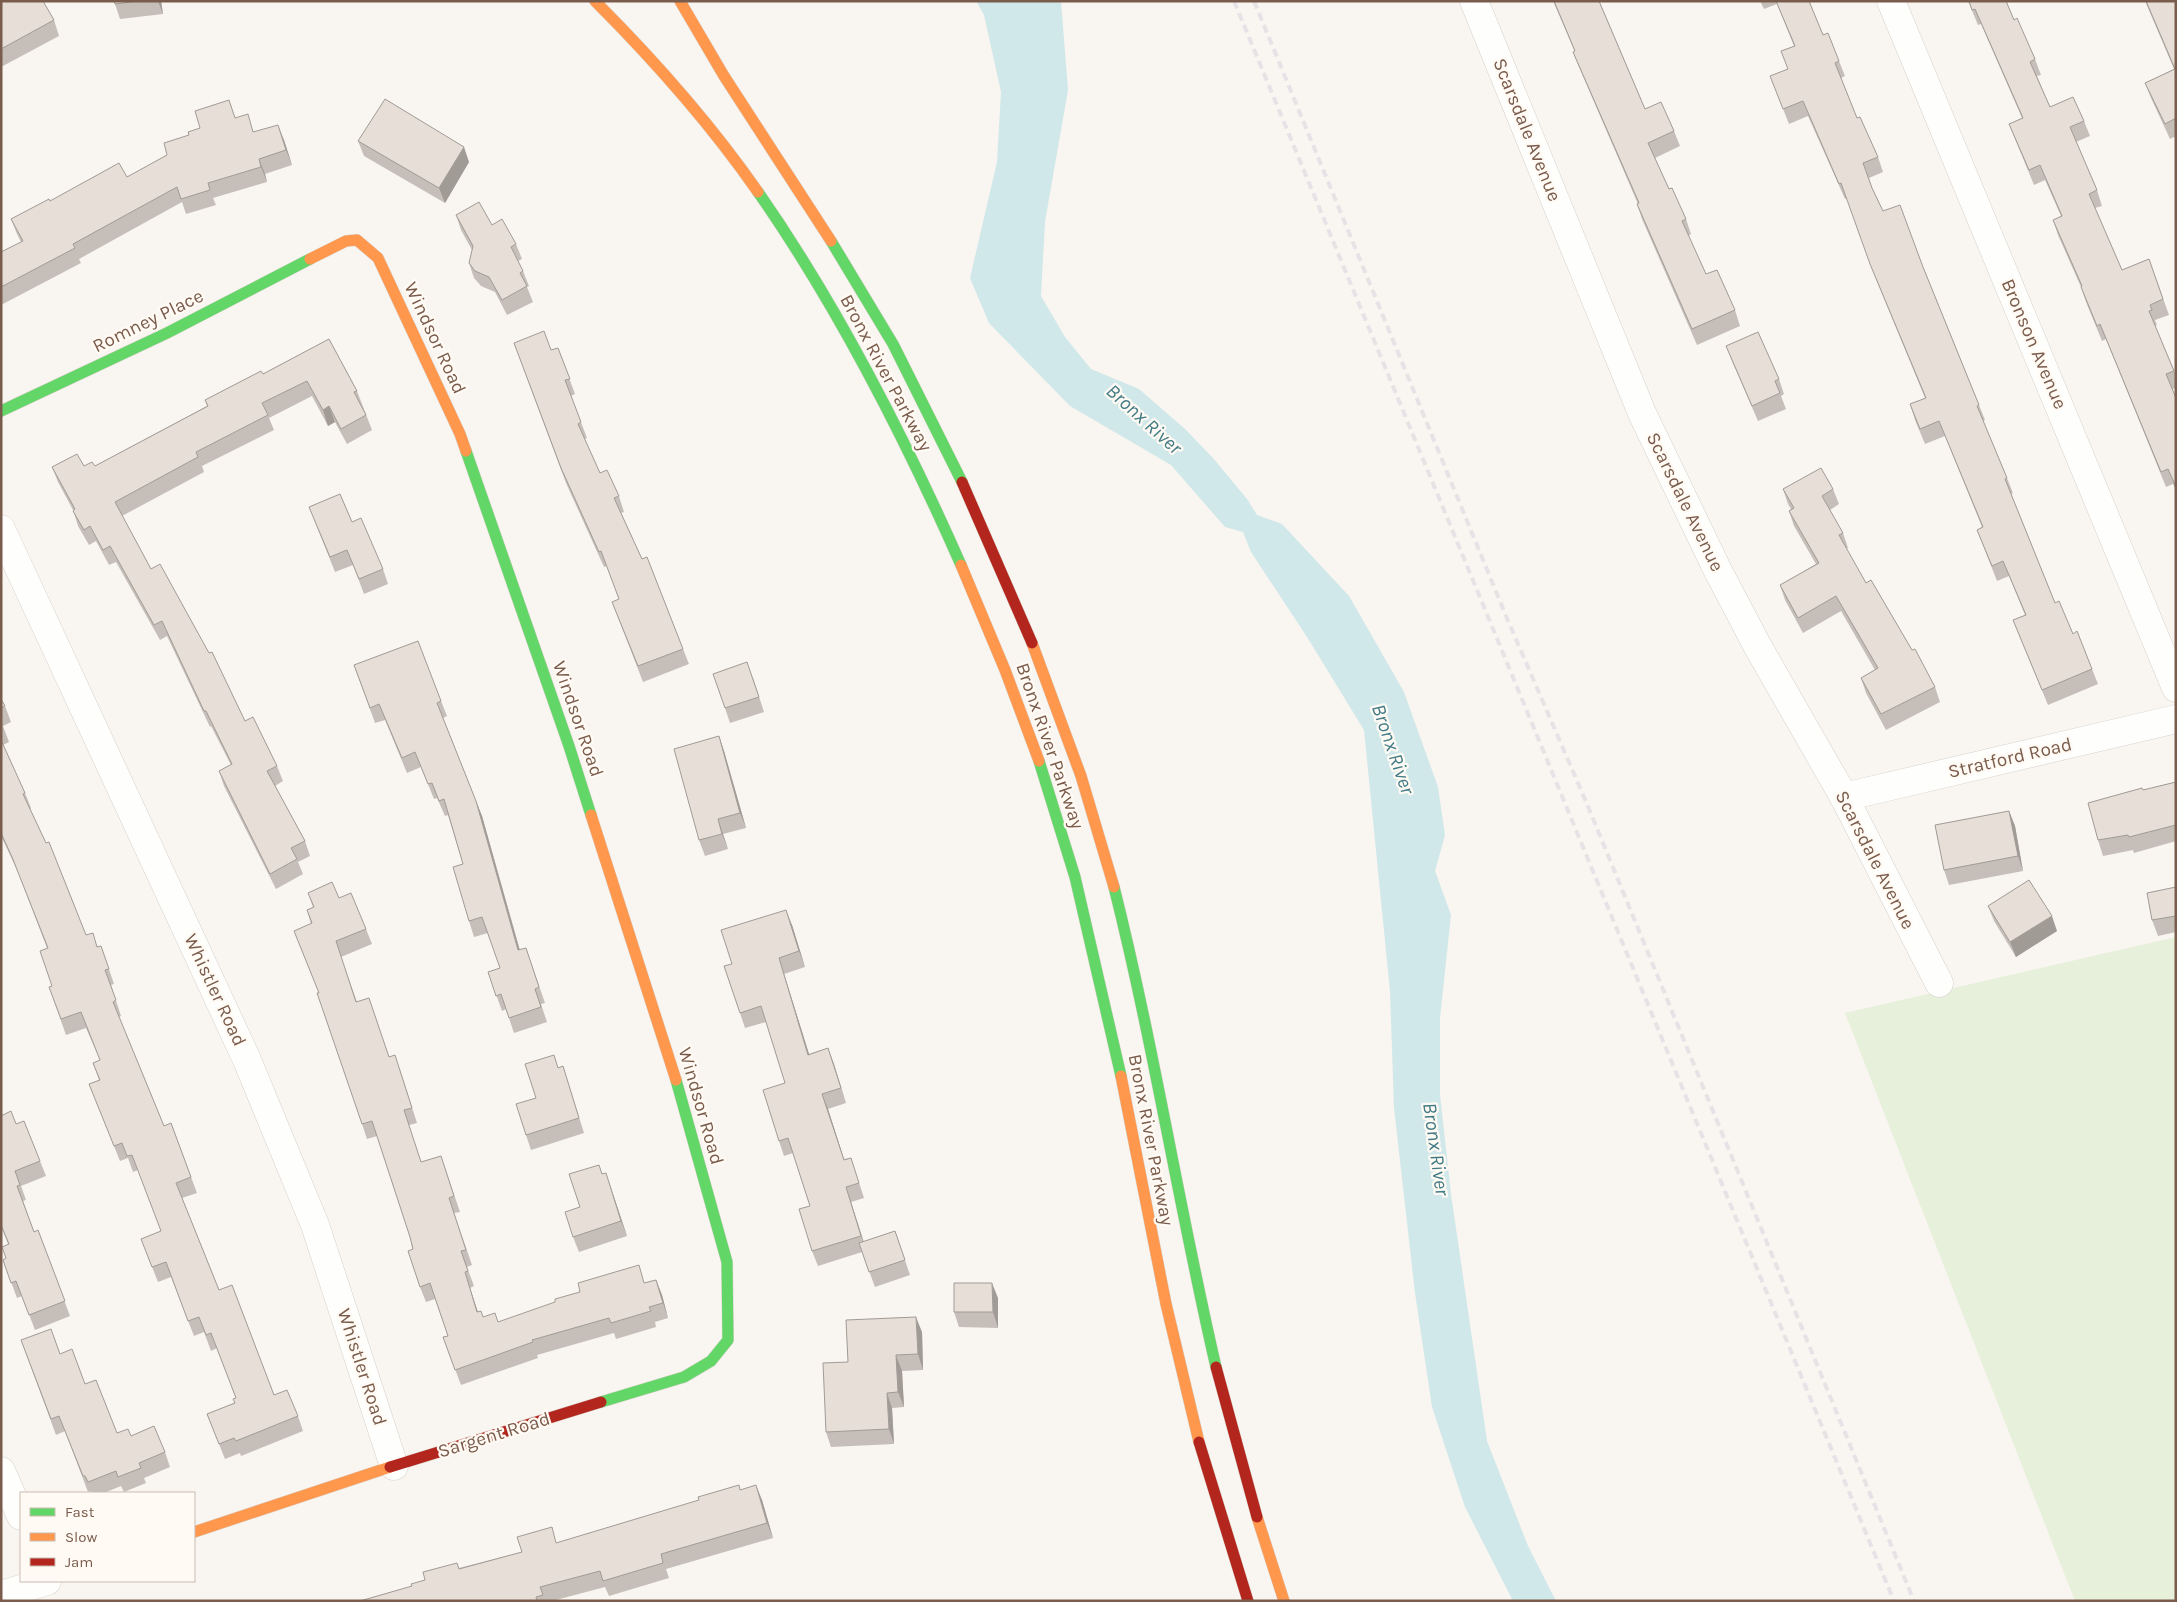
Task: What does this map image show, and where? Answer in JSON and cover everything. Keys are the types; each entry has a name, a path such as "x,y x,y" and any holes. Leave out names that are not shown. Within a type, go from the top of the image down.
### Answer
{"main road":[{"name":"Bronx River Parkway","path":"595,1 638,43 714,133 749,180 813,275 869,374 901,436 946,531 991,637 1039,763 1068,854 1106,1007 1167,1309 1194,1424 1225,1532 1248,1601"},
{"name":"Bronx River Parkway","path":"680,1 742,106 838,251 898,352 983,528 1053,699 1084,788 1115,892 1142,1005 1187,1235 1212,1348 1256,1516 1284,1601"},
{"name":"Windsor Road","path":"309,260 346,241 357,240 378,258 460,434 569,746 684,1104 727,1262 728,1282"},
{"name":"Romney Place","path":"1,411 167,333 309,260"},
{"name":"Sargent Road","path":"195,1532 394,1466 684,1377 711,1361 728,1340 728,1282"}],"street":[{"name":"Scarsdale Avenue","path":"1474,1 1642,414 1717,569 1758,647 1844,797 1939,983"},
{"name":"Bronson Avenue","path":"1892,1 2176,688"},
{"name":"Whistler Road","path":"1,529 247,1060 315,1225 394,1466"},
{"name":"Stratford Road","path":"1844,797 2176,719"},
{"path":"1,1471 20,1514"},
{"path":"1,1596 44,1582"}],"green space":[{"path":"2176,937 2176,1601 2075,1601 1845,1013"}],"water":[{"name":"Bronx River","path":"976,1 1061,1 1068,90 1045,222 1041,296 1065,337 1091,369 1139,389 1185,429 1213,458 1247,499 1257,515 1282,524 1349,596 1404,692 1438,787 1445,835 1435,871 1451,915 1440,1018 1440,1095 1451,1194 1487,1441 1528,1546 1556,1601 1513,1601 1465,1507 1432,1407 1415,1293 1394,1108 1390,991 1364,730 1307,637 1251,552 1243,532 1225,527 1171,465 1070,406 989,323 970,278 997,162 1001,92 984,15"}],"building":[{"path":"1,1 43,1 54,20 1,49"},
{"path":"114,1 138,1 115,4"},
{"path":"1554,1 1599,1 1645,109 1661,102 1674,131 1648,143 1669,189 1672,188 1686,219 1682,221 1706,274 1717,270 1735,310 1692,329 1573,52 1575,51"},
{"path":"1776,1 1809,1 1823,35 1828,33 1839,61 1835,63 1857,118 1860,117 1878,157 1863,163 1872,188 1883,211 1900,205 1979,405 1977,406 2007,478 2005,479 2055,603 2059,601 2073,634 2077,631 2092,669 2042,690 2013,620 2026,615 2003,561 1992,566 1977,530 1983,527 1939,421 1920,429 1910,404 1926,398 1870,264 1841,183 1839,184 1803,101 1783,109 1770,76 1788,69 1781,51 1795,46"},
{"path":"1969,1 2006,1 2014,20 2017,18 2035,59 2030,62 2050,107 2073,97 2084,121 2070,127 2097,190 2089,194 2122,270 2149,259 2163,299 2150,305 2152,310 2149,311 2174,371 2166,374 2176,398 2176,487 2168,469 2161,472 2100,324 2097,326 2053,220 2062,216 2040,165 2029,170 2009,124 2023,118 1975,9 1972,10"},
{"path":"2146,1 2176,1 2176,118 2165,124 2145,83 2175,69"},
{"path":"385,99 464,147 439,188 358,141"},
{"path":"229,100 235,118 248,114 253,132 278,125 286,150 259,159 261,167 208,183 210,190 181,199 177,187 73,244 75,248 1,287 1,252 23,241 11,219 49,199 50,201 119,163 127,177 167,155 164,143 189,135 188,132 200,128 195,111"},
{"path":"479,202 492,225 502,219 516,244 511,247 523,271 520,273 527,286 502,300 489,277 475,271 469,263 473,246 456,215"},
{"path":"544,331 551,350 558,348 570,379 565,380 581,422 578,424 600,473 607,470 619,496 614,498 642,559 647,557 683,649 638,666 612,602 619,599 601,551 599,552 561,468 514,343"},
{"path":"1758,332 1779,379 1775,381 1780,393 1752,406 1726,346"},
{"path":"329,339 357,391 354,392 366,415 341,429 329,406 323,410 307,381 262,403 268,415 196,452 198,457 115,502 151,569 160,564 209,653 212,652 245,721 253,717 277,766 267,771 305,841 291,848 297,859 270,874 219,771 232,764 206,711 204,711 162,621 154,625 110,546 103,550 90,526 84,530 52,467 77,454 84,466 92,462 95,466 208,406 205,400 261,371 263,374"},
{"path":"1821,468 1833,489 1822,496 1843,533 1839,535 1866,583 1871,580 1912,650 1915,649 1935,687 1881,714 1861,678 1878,668 1836,596 1798,618 1780,585 1819,563 1789,511 1794,508 1783,489"},
{"path":"340,494 352,522 361,518 383,569 359,579 347,550 330,557 309,507"},
{"path":"418,641 441,701 437,703 476,801 518,950 526,948 539,987 535,989 541,1007 509,1018 501,994 496,996 488,972 500,968 482,917 469,921 453,867 463,864 444,799 439,801 432,783 428,784 415,752 402,758 379,704 370,708 354,665"},
{"path":"747,662 759,697 725,708 713,674"},
{"path":"1,699 5,706 1,708"},
{"path":"719,736 740,813 718,819 722,834 699,840 674,749"},
{"path":"1,740 46,843 49,842 86,935 93,933 97,947 101,946 109,969 105,970 116,1000 113,1002 164,1126 171,1123 191,1177 176,1183 219,1290 232,1285 274,1395 287,1390 298,1416 236,1441 234,1438 219,1444 207,1414 235,1403 233,1399 236,1398 211,1333 206,1335 199,1317 188,1321 166,1262 152,1267 141,1239 161,1231 132,1155 127,1156 122,1143 114,1146 89,1084 100,1080 93,1063 100,1060 81,1012 61,1019 49,987 52,986 40,951 48,948 1,833"},
{"path":"2176,782 2176,825 2129,837 2128,835 2098,840 2088,803 2142,788 2143,790"},
{"path":"2009,811 2018,856 1944,870 1935,825"},
{"path":"2029,880 2052,916 2010,942 1988,906"},
{"path":"332,882 339,898 351,893 366,929 336,941 356,1002 369,998 389,1057 395,1055 412,1108 404,1110 421,1162 441,1156 454,1196 449,1198 466,1250 461,1251 468,1271 465,1272 477,1312 481,1311 483,1317 495,1313 498,1322 555,1302 555,1299 580,1292 578,1283 639,1265 644,1283 656,1280 663,1303 649,1307 651,1311 611,1323 609,1318 532,1340 533,1342 455,1370 443,1337 448,1336 430,1283 420,1287 408,1251 413,1249 410,1237 372,1121 362,1124 317,993 319,993 294,931 312,923 307,910 314,907 308,893"},
{"path":"2176,887 2176,916 2152,920 2147,893"},
{"path":"786,910 799,951 779,958 808,1055 828,1048 841,1088 822,1094 844,1160 851,1158 859,1183 846,1187 861,1236 812,1251 799,1209 810,1206 788,1138 779,1141 763,1090 785,1083 761,1006 740,1013 724,966 732,964 721,930"},
{"path":"554,1055 558,1068 563,1066 579,1118 526,1135 516,1104 536,1098 525,1064"},
{"path":"11,1111 16,1124 24,1121 40,1161 15,1171 20,1185 17,1186 34,1232 38,1230 65,1301 29,1315 16,1281 11,1283 3,1260 6,1258 2,1247 9,1244 1,1225 1,1116"},
{"path":"599,1165 602,1174 606,1173 621,1221 573,1237 565,1212 580,1207 569,1174"},
{"path":"895,1231 905,1260 869,1272 859,1243"},
{"path":"954,1283 992,1283 993,1312 954,1312"},
{"path":"916,1317 918,1354 896,1355 898,1392 887,1393 889,1429 826,1432 823,1363 848,1362 846,1320"},
{"path":"51,1329 60,1354 72,1349 85,1384 96,1380 117,1433 128,1429 131,1436 154,1426 165,1452 139,1463 141,1468 118,1477 116,1471 88,1482 85,1476 83,1476 59,1416 51,1419 21,1340"},
{"path":"739,1485 740,1490 756,1485 767,1523 661,1554 663,1563 603,1581 600,1571 540,1587 543,1595 536,1597 537,1601 360,1601 412,1586 411,1584 425,1580 423,1572 457,1563 459,1569 522,1552 517,1537 552,1527 556,1543 699,1500 698,1497"}],"railway":[{"path":"1234,1 1894,1601"},
{"path":"1254,1 1506,616 1587,804 1914,1601"}],"traffic: fast":[{"path":"758,192 816,281 869,374 917,469 961,565"},
{"path":"831,241 893,344 962,482"},
{"path":"1,411 167,333 310,259"},
{"path":"466,451 569,746 591,815"},
{"path":"1039,761 1075,877 1121,1076"},
{"path":"1114,887 1142,1007 1216,1367"},
{"path":"601,1402 684,1377 711,1361 728,1340 727,1262 676,1080"}],"traffic: slow":[{"path":"595,1 681,93 721,141 758,192"},
{"path":"680,1 724,76 831,241"},
{"path":"310,259 346,241 357,240 378,258 460,434 466,451"},
{"path":"961,565 1005,670 1039,761"},
{"path":"1032,643 1081,776 1114,887"},
{"path":"591,815 676,1080"},
{"path":"1121,1076 1166,1304 1199,1442"},
{"path":"195,1532 390,1467"},
{"path":"1257,1517 1284,1601"}],"traffic: jam":[{"path":"962,482 1032,643"},
{"path":"1216,1367 1257,1517"},
{"path":"390,1467 601,1402"},
{"path":"1199,1442 1248,1601"}]}
